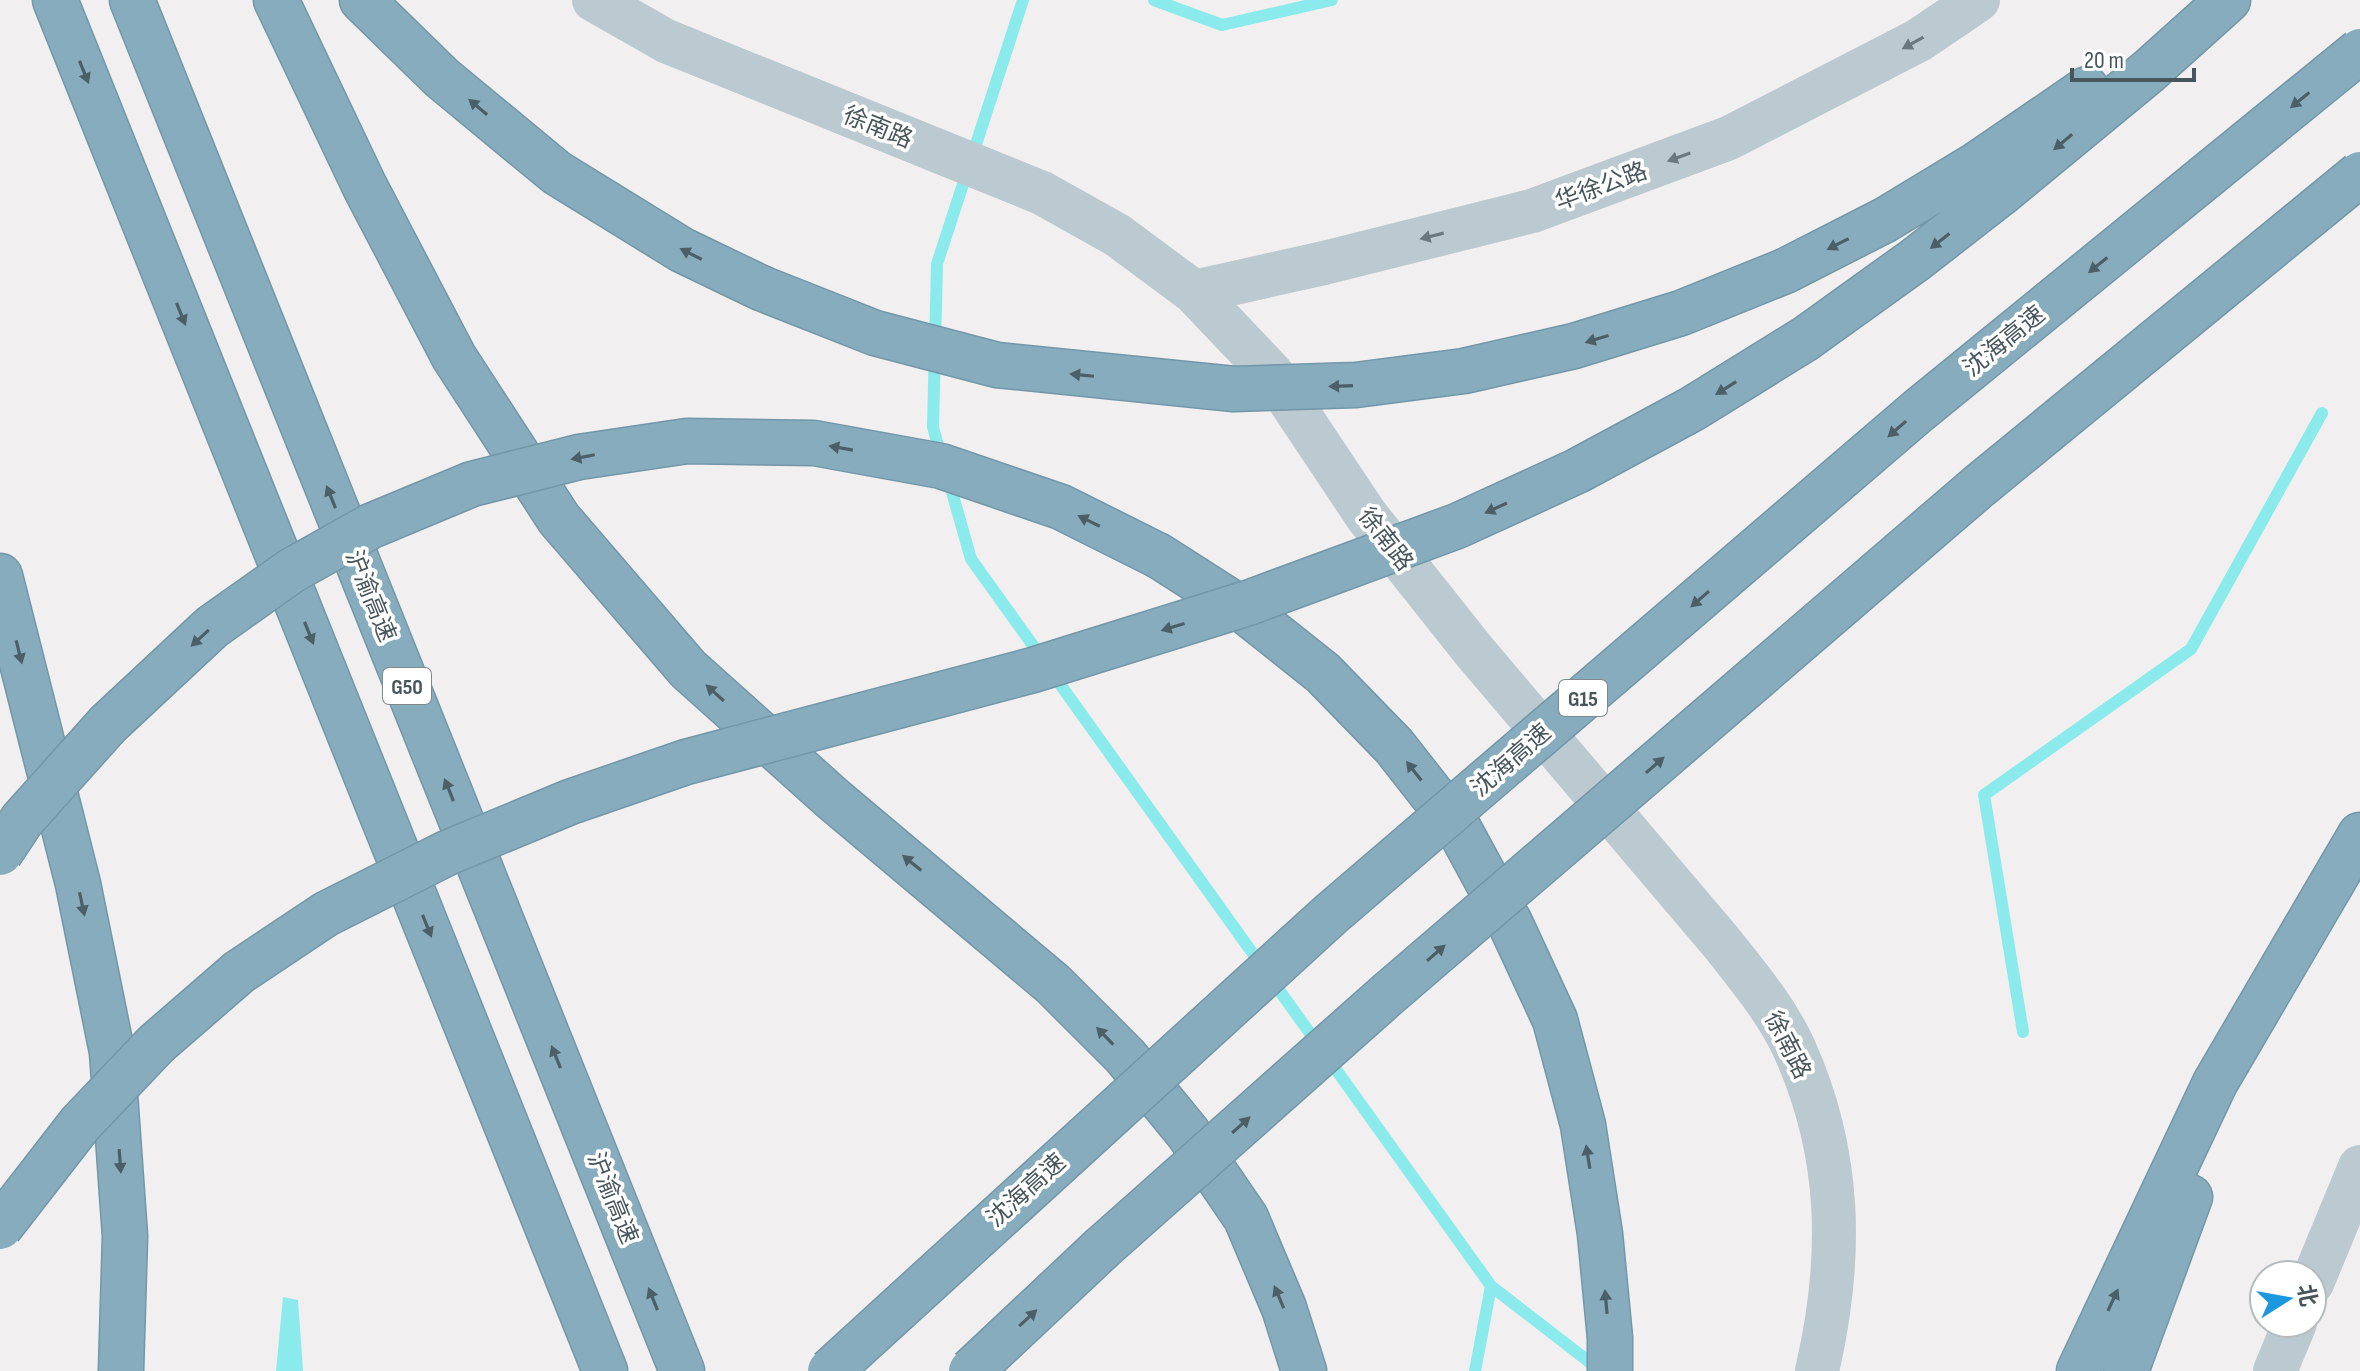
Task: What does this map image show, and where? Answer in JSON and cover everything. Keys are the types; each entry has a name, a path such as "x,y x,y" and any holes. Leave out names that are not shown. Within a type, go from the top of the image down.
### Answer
{"highway":[{"path":"55,0 605,1371"},
{"name":"沪渝高速","path":"132,0 682,1371"},
{"path":"276,0 365,187 454,357 559,519 688,669 833,799 1053,984 1125,1056 1188,1133 1246,1218 1284,1308 1304,1371"},
{"path":"362,0 442,78 557,173 682,250 761,288 875,333 997,365 1234,389 1356,385 1464,371 1574,346 1681,313 1785,271 1885,220 1990,178 2149,71 2228,0"},
{"path":"0,1227 80,1124 156,1044 239,972 326,914 447,853 570,802 671,767 1033,670 1248,603 1457,526 1577,471 1692,409 1805,339 1915,260 1990,178 2136,55 2208,0"},
{"name":"沈海高速","path":"830,1371 1331,914 1918,411 2360,51"},
{"path":"971,1371 1103,1247 1424,963 1978,487 2360,174"},
{"path":"0,853 22,820 108,724 212,627 291,571 371,526 472,484 579,457 687,441 814,443 941,466 1061,507 1159,556 1245,611 1323,673 1394,746 1459,829 1510,923 1555,1020 1583,1125 1600,1234 1610,1338 1610,1371"},
{"path":"0,576 78,884 112,1052 125,1236 121,1371"},
{"path":"2079,1371 2215,1083 2360,835"},
{"path":"2126,1371 2186,1207 2335,878"}],"street":[{"name":"徐南路","path":"594,0 666,41 1042,193 1117,235 1194,292 1272,374 1366,515 1474,651 1721,942 1759,991 1793,1046 1817,1109 1832,1174 1835,1240 1830,1306 1817,1371"},
{"name":"华徐公路","path":"1194,292 1532,211 1729,138 1919,40 1978,0"},
{"path":"2322,1259 2360,1167"},
{"path":"2275,1371 2288,1339"}],"water":[{"path":"283,1297 298,1300 303,1371 276,1371"}],"waterway":[{"path":"941,456 933,427 937,264 1023,0"},
{"path":"1154,0 1222,25 1332,0"},
{"path":"2023,1032 1984,795 2191,649 2322,413"},
{"path":"948,478 971,559 1042,658"},
{"path":"1052,673 1491,1286 1601,1371"},
{"path":"1475,1371 1491,1286"}]}
